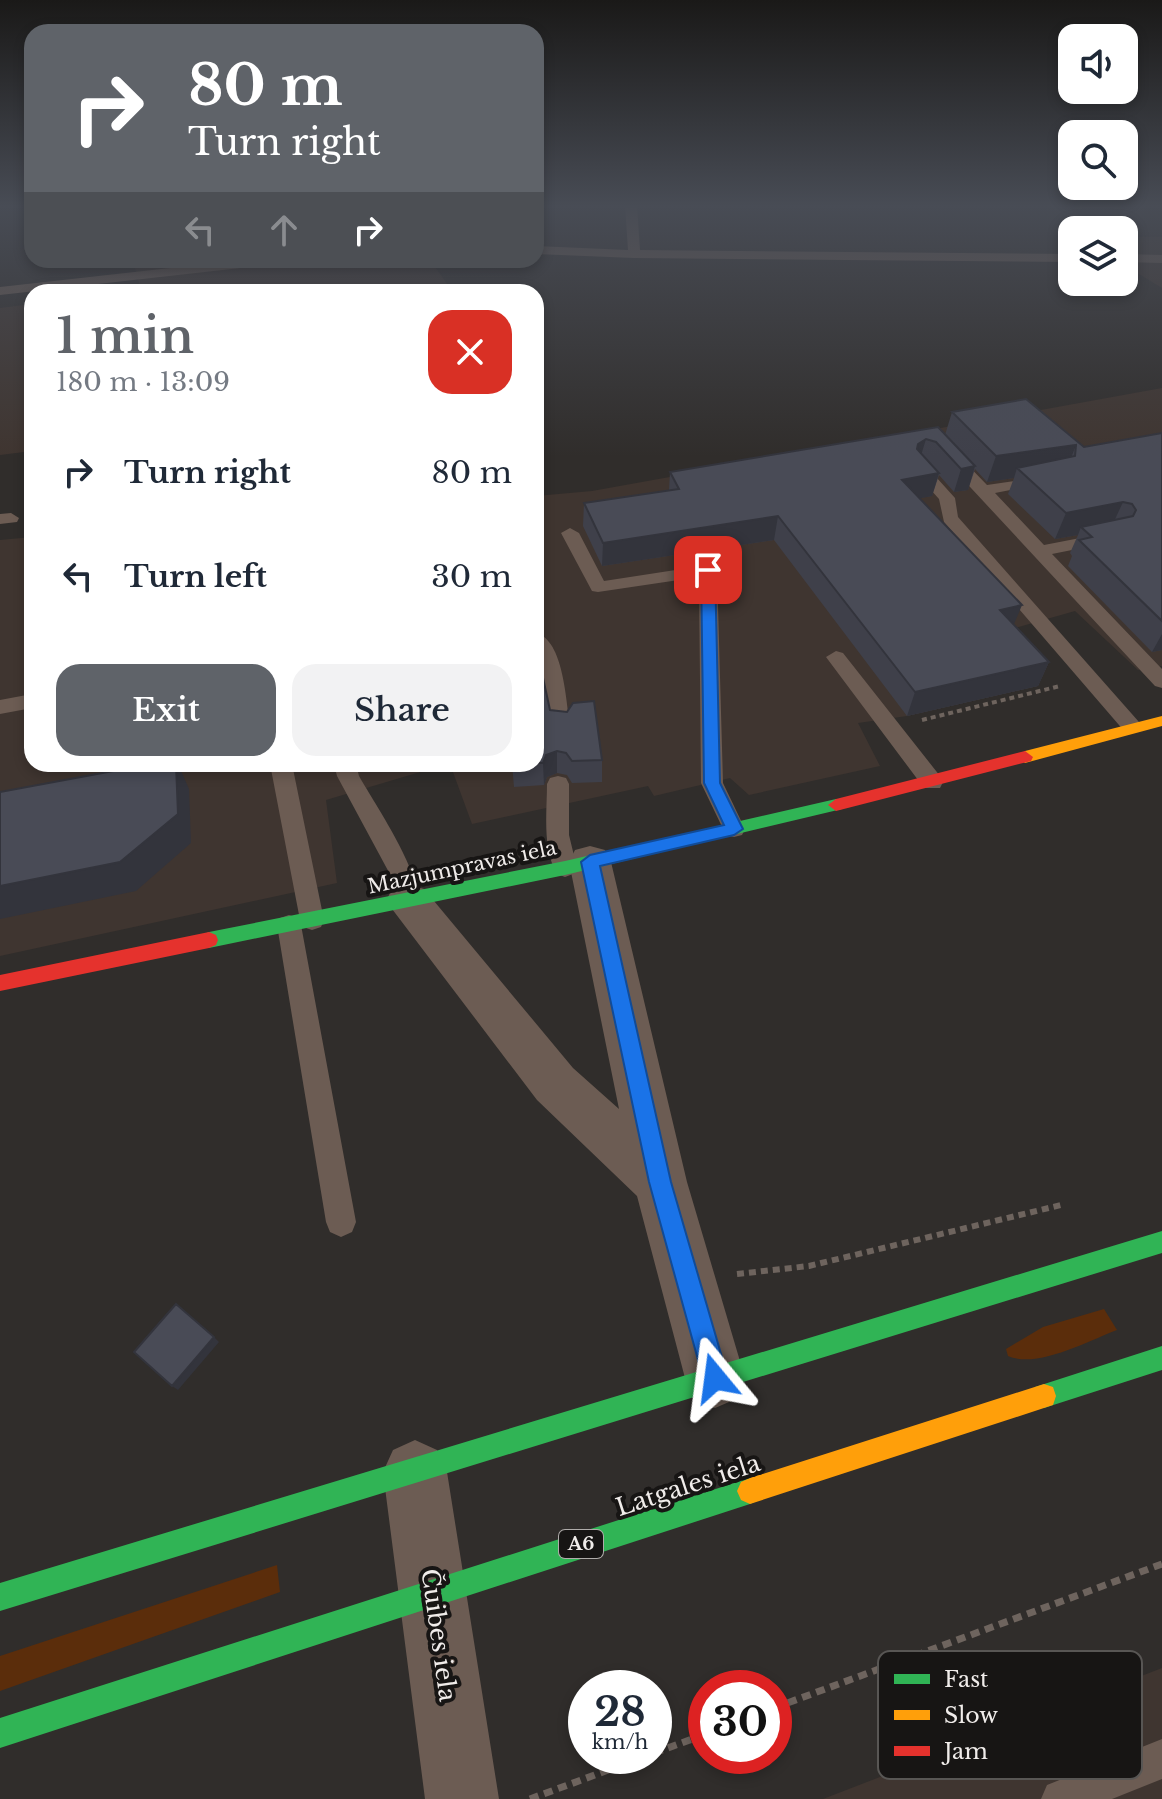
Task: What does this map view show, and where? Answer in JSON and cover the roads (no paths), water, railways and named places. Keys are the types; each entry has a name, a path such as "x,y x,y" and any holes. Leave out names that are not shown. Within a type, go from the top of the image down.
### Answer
{"main road":[{"name":"Mazjumpravas iela","path":"0,983 578,865 932,782 1132,727 1161,722"},
{"path":"0,1597 1162,1242"},
{"name":"Latgales iela","path":"0,1733 1162,1358"}],"street":[{"path":"578,865 660,1182 715,1378"},
{"path":"408,901 555,1084 660,1182"},
{"name":"Čuibes iela","path":"415,1472 462,1799"}],"lane":[{"path":"941,447 1162,681"},
{"path":"921,470 947,498 950,518 1132,727"},
{"path":"982,491 1058,476"},
{"path":"570,533 598,587 708,570 712,783 734,829"},
{"path":"1039,551 1112,536"},
{"path":"544,650 549,657 560,726"},
{"path":"836,657 932,782"},
{"path":"0,707 24,702"},
{"path":"282,772 341,1222"},
{"path":"347,772 404,878 408,901"},
{"path":"558,784 558,835 578,865"},
{"path":"1142,1767 1162,1759"},
{"path":"1061,1799 1112,1779"}]}
